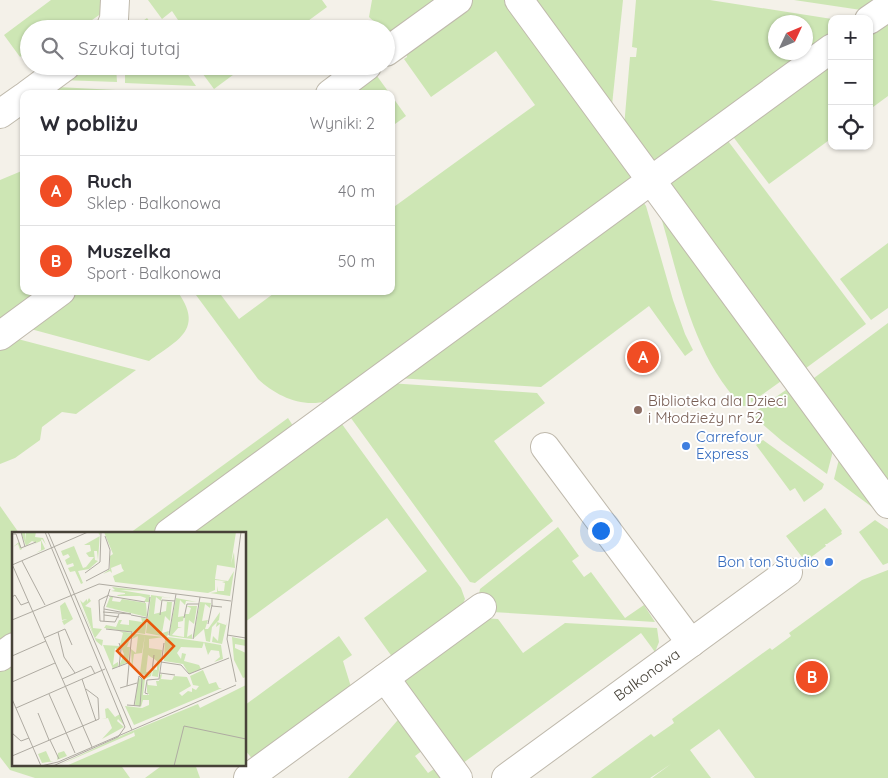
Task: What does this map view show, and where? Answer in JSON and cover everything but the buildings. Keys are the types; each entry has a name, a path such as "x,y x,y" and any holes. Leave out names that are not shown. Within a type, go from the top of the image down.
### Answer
{"street":[{"path":"114,0 114,20"},
{"path":"395,46 458,0"},
{"path":"519,0 888,504"},
{"path":"873,17 888,7"},
{"path":"170,532 828,51"},
{"path":"33,90 54,75"},
{"path":"335,90 355,75"},
{"path":"0,114 20,100"},
{"path":"0,336 56,295"},
{"path":"545,446 691,643"},
{"name":"Balkonowa","path":"506,778 788,572"},
{"path":"248,778 482,607"},
{"path":"0,657 12,648"},
{"path":"386,678 458,778"}],"green space":[{"path":"51,0 105,0 105,11 92,20 24,20"},
{"path":"148,0 322,0 327,7 309,20 178,20 172,11 162,19"},
{"path":"372,0 441,0 395,33 395,20 372,20 369,17"},
{"path":"473,0 506,0 634,176 327,401 318,403 299,402 273,391 258,379 196,295 221,295 239,319 272,295 395,295 395,206 535,105 496,51 431,97 404,59 407,57 406,50"},
{"path":"531,0 623,0 612,105"},
{"path":"636,0 710,0 806,15 768,15 768,60 799,60 654,164 624,127 630,57 636,57 637,48 632,47"},
{"path":"794,0 881,0 861,10"},
{"path":"813,16 828,18 828,39 813,50"},
{"path":"888,19 888,96 873,107 873,60 873,29"},
{"path":"20,23 20,57 4,35"},
{"path":"828,63 828,141 769,184 731,134"},
{"path":"68,75 117,75 117,82 61,80"},
{"path":"125,75 188,75 196,86 125,83"},
{"path":"204,75 233,75 214,89"},
{"path":"372,75 375,75 387,90 351,90"},
{"path":"57,87 116,90 54,90"},
{"path":"395,101 406,116 395,124"},
{"path":"725,137 866,324 802,371 667,181"},
{"path":"20,172 20,295 38,295 0,321 0,180"},
{"path":"641,199 646,206 673,300 693,350 685,356 649,306 541,387 397,378"},
{"path":"661,217 784,379 746,406 742,406 725,386 711,365 700,341 682,292"},
{"path":"888,243 888,308 871,320 840,279"},
{"path":"72,295 179,295 189,315 188,324 178,340 149,361 27,328"},
{"path":"888,323 888,488 810,381"},
{"path":"14,338 136,370 76,414 62,412 42,427 40,440 15,458 0,464 0,348"},
{"path":"389,383 537,393 545,403 494,441 553,521 475,583 470,582 348,414"},
{"path":"790,387 834,447 827,474 782,441 754,417 755,412"},
{"path":"288,418 295,429 154,532 131,532"},
{"path":"339,420 461,588 465,599 462,606 393,658 364,618 427,571 387,518 246,621 246,532 186,532"},
{"path":"763,440 824,484 822,489 804,502 795,488 790,491 756,445"},
{"path":"840,455 876,504 872,507 834,479"},
{"path":"0,506 18,532 12,532 12,636 0,644"},
{"path":"825,508 842,531 842,534 825,544 826,546 810,558 807,557 808,559 805,561 786,536"},
{"path":"875,520 888,529 888,563 883,565 859,532"},
{"path":"558,527 579,556 572,561 584,577 591,572 625,618 644,605 655,622 492,612 479,594 480,589"},
{"path":"888,570 888,778 755,778 719,729 690,750 711,778 652,778 671,764 650,778 591,778 651,734 654,737 674,723 672,719 770,648 772,650 791,636 789,633 862,580"},
{"path":"483,618 498,619 523,653 565,623 657,628 659,642 655,652 641,633 459,766 397,681"},
{"path":"339,636 352,655 343,661 352,690 254,761 246,751 246,704"},
{"path":"12,660 12,766 121,766 130,778 35,778 10,770 0,757 0,671"},
{"path":"403,714 427,747 415,756 428,773 440,765 443,778 348,778"},
{"path":"161,766 196,766 200,778 145,778"}],"place":[{"name":"Ruch","path":"643,357"},
{"name":"Biblioteka dla Dzieci i Młodzieży nr 52","path":"638,410"},
{"name":"Carrefour Express","path":"686,446"},
{"name":"Bon ton Studio","path":"829,562"},
{"name":"Muszelka","path":"812,677"}]}
